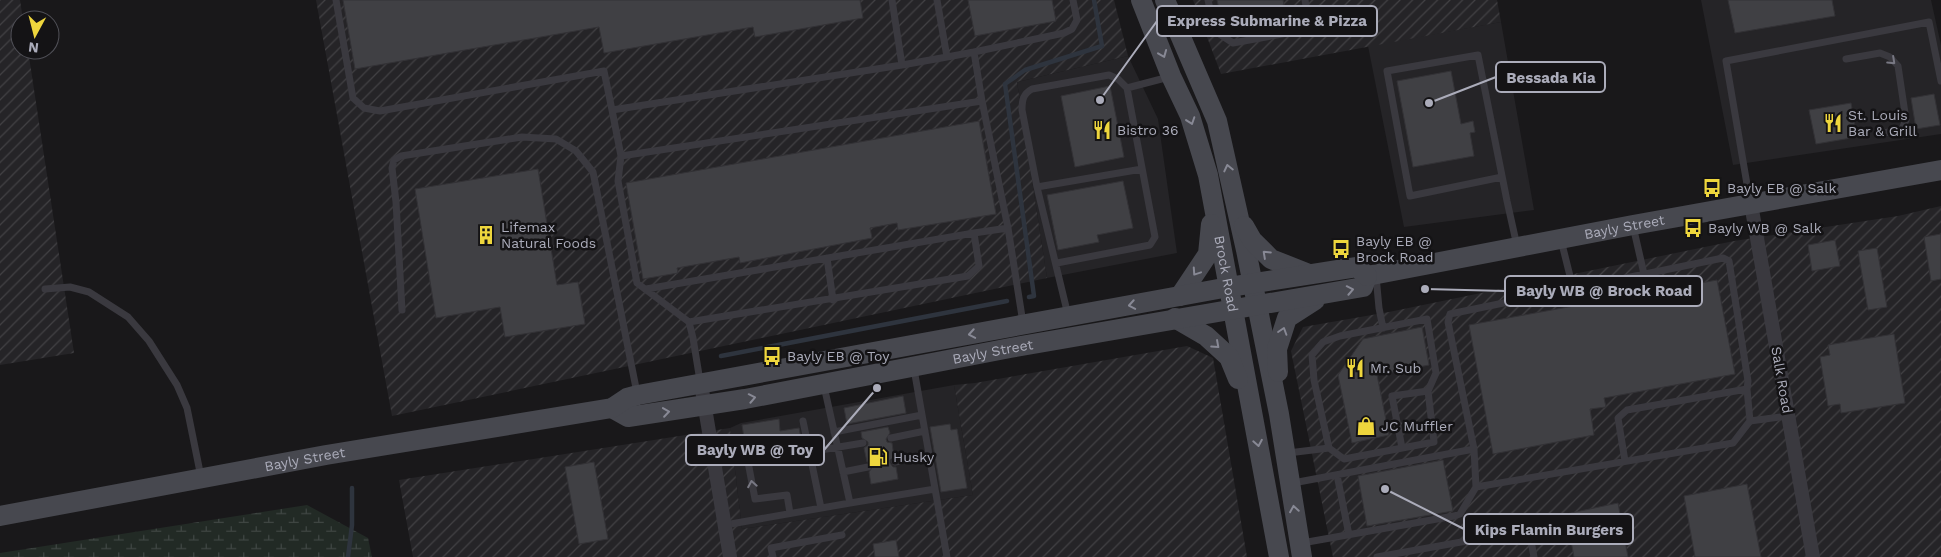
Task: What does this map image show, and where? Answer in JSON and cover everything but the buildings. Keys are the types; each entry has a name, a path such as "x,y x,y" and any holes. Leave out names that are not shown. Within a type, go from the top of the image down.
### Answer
{"main road":[{"name":"Brock Road","path":"1141,0 1171,76 1190,116 1208,175 1279,557"},
{"name":"Brock Road","path":"1165,0 1217,122 1239,215 1279,414 1301,550"},
{"name":"Bayly Street","path":"0,516 326,455 612,408 627,398 1229,287 1357,266 1371,275 1633,224 1941,170"},
{"path":"1180,296 1208,254 1211,231 1208,175"},
{"path":"1239,215 1252,240 1271,259 1310,274"},
{"name":"Bayly Street","path":"612,408 628,417 704,406 1175,318 1257,306 1363,287 1371,275"},
{"path":"1279,414 1278,348 1287,318 1326,294"},
{"path":"1175,318 1206,336 1229,357 1253,413"}],"street":[{"name":"Salk Road","path":"1751,204 1813,557"},
{"path":"701,384 730,557"}],"lane":[{"path":"336,0 353,98 364,108 380,111 604,71 620,156 618,181 637,283 688,322 693,338 701,384"},
{"path":"892,0 902,65"},
{"path":"936,0 947,57"},
{"path":"612,110 902,65 1064,33 1072,28 1077,20 1073,0"},
{"path":"1208,0 1215,31 1233,43 1298,31 1307,12 1305,0"},
{"path":"1751,204 1726,61 1929,22 1941,82"},
{"path":"974,52 1008,228 1024,325"},
{"path":"1846,59 1880,53 1890,56 1898,66 1906,120 1902,129 1884,133"},
{"path":"1502,176 1410,196 1387,71 1478,55 1517,246"},
{"path":"1057,263 1150,245 1155,237 1127,88 1118,79 1109,76 1032,89 1022,99 1022,110 1037,187 1069,316"},
{"path":"1127,88 1171,76"},
{"path":"620,156 982,101"},
{"path":"402,310 396,202 392,168 394,160 401,156 522,137 556,139 576,151 593,172 638,396"},
{"path":"1037,187 1142,169"},
{"path":"1633,224 1644,274"},
{"path":"646,289 1008,228"},
{"path":"688,322 833,300 968,276 978,266 974,233"},
{"path":"1561,238 1573,288"},
{"path":"827,258 833,300"},
{"path":"1301,550 1349,535 1460,514 1476,487 1474,449 1448,322 1450,314 1723,258 1728,261 1748,381 1750,421 1733,443 1476,487"},
{"path":"1371,275 1383,328"},
{"path":"45,289 70,286 89,292 128,317 149,341 177,384 186,408 201,479"},
{"path":"1427,319 1436,373 1428,391 1434,442 1344,459 1329,448 1314,380 1312,355 1323,342 1340,336 1427,319"},
{"path":"914,366 947,557"},
{"path":"824,384 850,503"},
{"path":"1625,461 1618,418 1627,410 1747,389"},
{"path":"1402,448 1392,396 1428,391"},
{"path":"834,432 922,415"},
{"path":"1750,421 1788,416"},
{"path":"803,421 821,508"},
{"path":"890,438 925,431"},
{"path":"790,513 787,494 755,499 748,462 863,443"},
{"path":"1285,453 1329,448"},
{"path":"1290,483 1474,449"},
{"path":"895,462 929,456"},
{"path":"844,472 868,467"},
{"path":"1337,475 1349,535"},
{"path":"725,525 935,489"},
{"path":"1378,557 1530,530 1534,557"},
{"path":"773,557 771,548 842,535"}],"shaded area":[{"path":"0,0 20,0 22,10 10,10 10,60 30,60 74,353 0,365"},
{"path":"316,0 1114,0 1128,56 1017,82 1047,278 392,416"},
{"path":"1193,0 1497,0 1501,22 1221,74"},
{"path":"1701,0 1931,0 1941,45 1941,134 1733,165"},
{"path":"1501,22 1534,210 1404,227 1368,46"},
{"path":"1128,56 1158,119 1177,253 1047,278 1017,82"},
{"path":"1941,206 1941,557 1333,557 1291,351 1303,327 1389,312 1734,241 1898,216"},
{"path":"1187,346 1213,358 1247,557 413,557 399,480 730,428 742,529 973,495 954,385"},
{"path":"954,385 973,495 742,529 730,428 741,423"}],"green space":[{"path":"307,505 368,538 372,557 0,557 0,553"}],"waterway":[{"path":"1029,297 1034,296 1005,84 1025,70 1102,46 1094,0"},
{"path":"721,356 1007,301"},
{"path":"348,557 352,525 352,488"}],"place":[{"name":"Express Submarine & Pizza","path":"1100,100"},
{"name":"Bessada Kia","path":"1429,103"},
{"name":"St. Louis Bar & Grill","path":"1833,123"},
{"name":"Bistro 36","path":"1102,130"},
{"name":"Bayly EB @ Salk","path":"1712,188"},
{"name":"Bayly WB @ Salk","path":"1693,228"},
{"name":"Lifemax Natural Foods","path":"486,235"},
{"name":"Bayly EB @ Brock Road","path":"1341,249"},
{"name":"Bayly WB @ Brock Road","path":"1425,289"},
{"name":"Bayly EB @ Toy","path":"772,356"},
{"name":"Mr. Sub","path":"1355,368"},
{"name":"Bayly WB @ Toy","path":"877,388"},
{"name":"JC Muffler","path":"1366,426"},
{"name":"Husky","path":"878,457"},
{"name":"Kips Flamin Burgers","path":"1385,489"}]}
